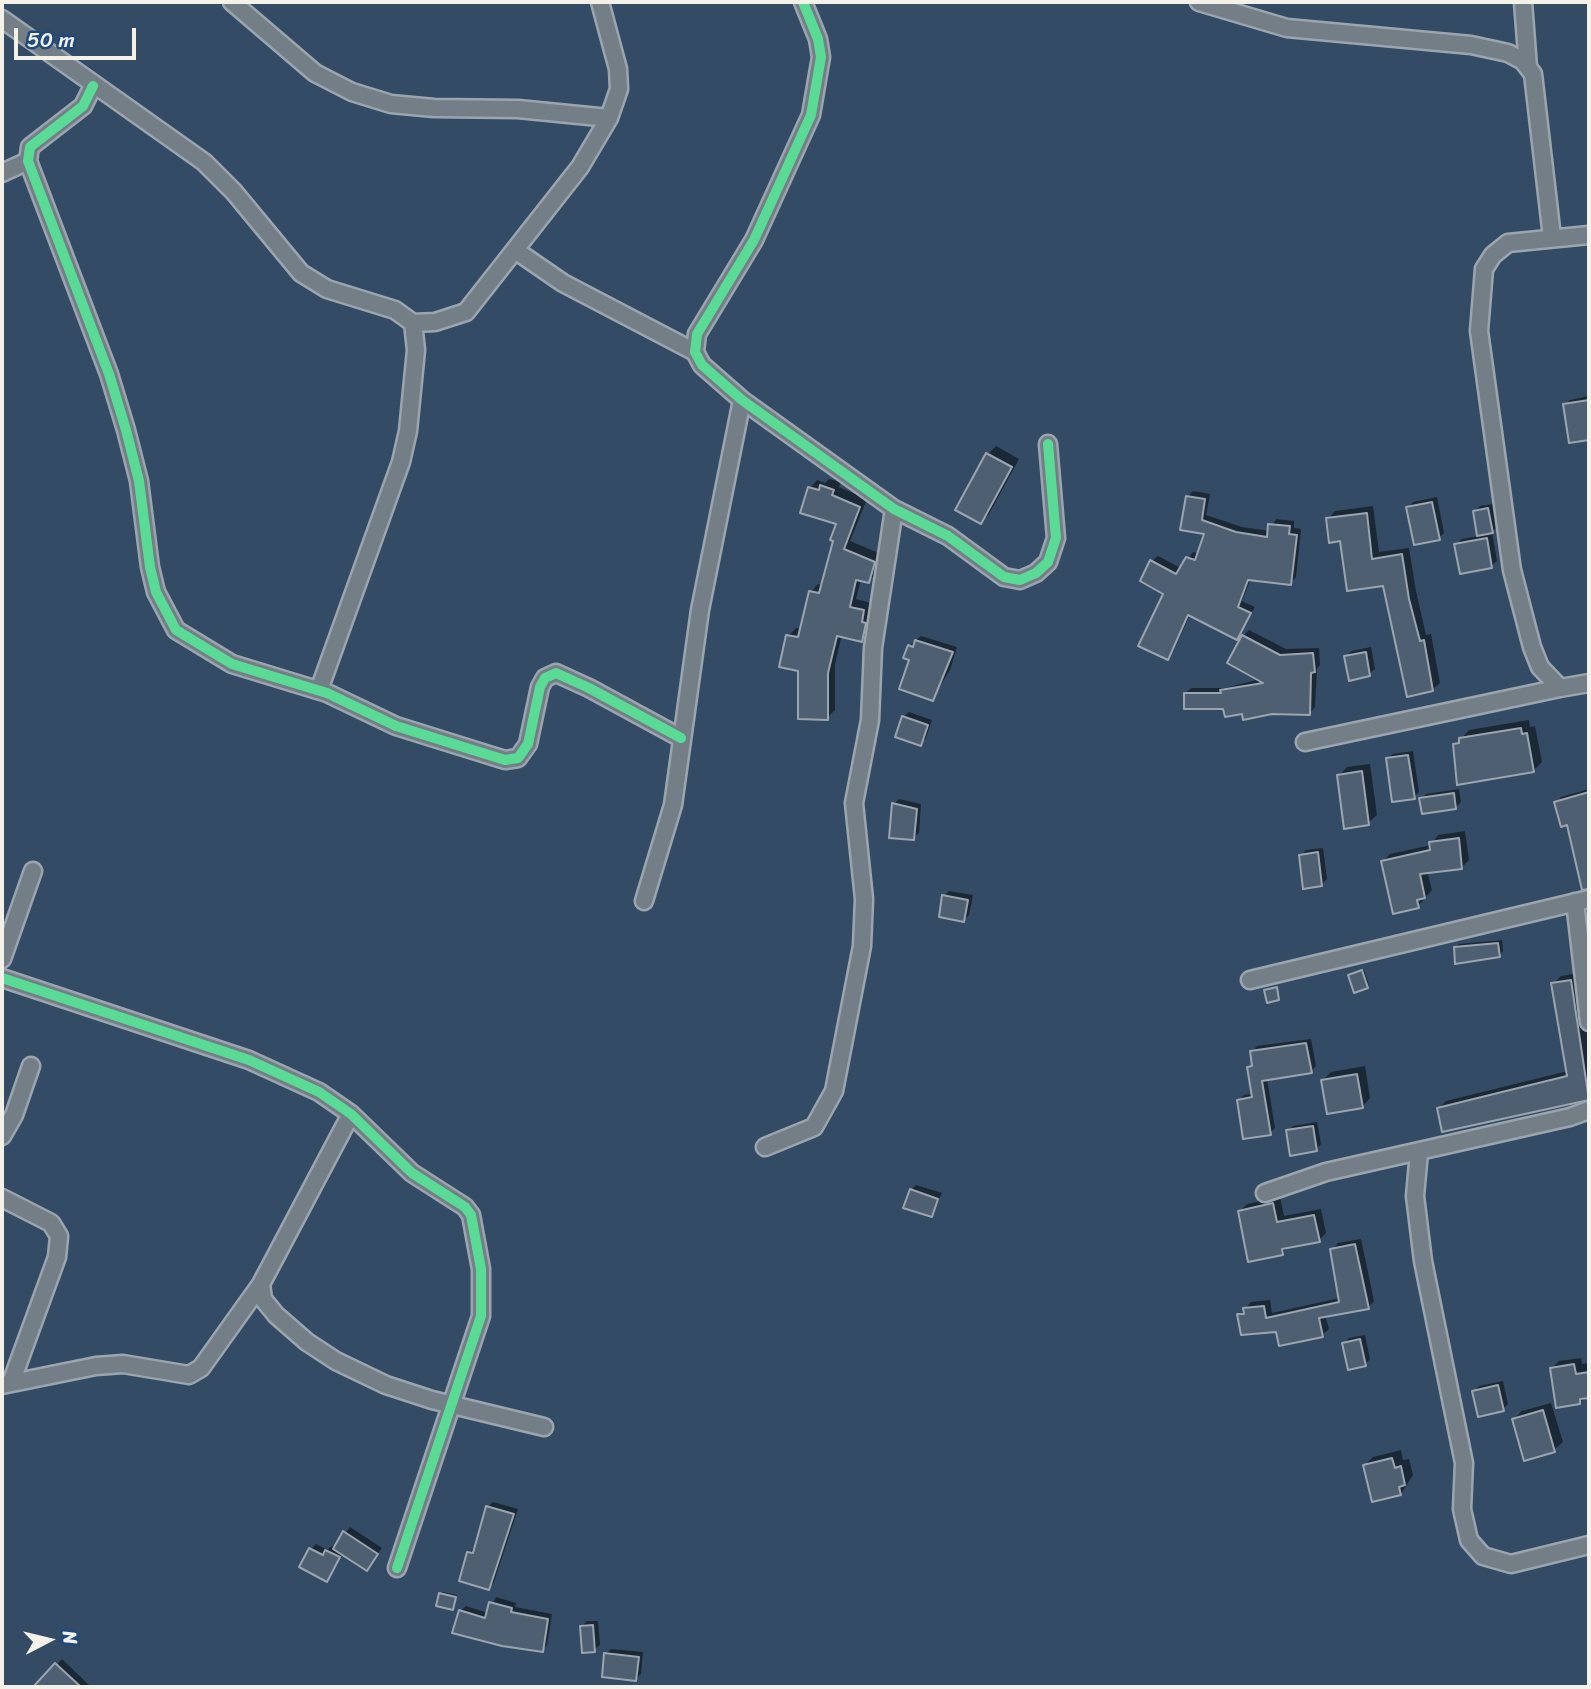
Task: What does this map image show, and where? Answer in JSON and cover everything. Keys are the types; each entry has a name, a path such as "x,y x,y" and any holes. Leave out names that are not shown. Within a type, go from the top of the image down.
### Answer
{"street":[{"path":"232,2 315,73 352,92 402,105 518,109 609,118"},
{"path":"2,19 93,86 204,162 234,192 300,273 327,289 395,310 413,323 435,322 466,313 580,167 609,118 619,89 618,69 600,2"},
{"path":"695,352 697,334 754,240 811,115 821,57 818,38 803,2"},
{"path":"1199,2 1287,28 1471,45 1508,53 1534,74 1552,237"},
{"path":"1523,2 1528,67"},
{"path":"93,86 83,106 30,147 28,161 108,374 126,430 139,481 150,567 164,612 176,630 187,640 232,664 319,690 396,726 512,760 528,744 540,687 545,678 556,673 681,738"},
{"path":"2,173 28,161"},
{"path":"1560,688 1540,667 1532,648 1512,570 1479,331 1484,269 1493,255 1508,243 1589,235"},
{"path":"515,250 563,283 695,352 702,365 742,400 894,509 948,536 1004,577 1020,580 1048,562 1056,538 1048,444"},
{"path":"319,690 401,462 408,431 416,350 413,323"},
{"path":"644,901 673,805 700,610 742,400"},
{"path":"765,1147 814,1127 834,1091 862,946 864,899 854,803 870,720 873,648 894,509"},
{"path":"1305,742 1589,683"},
{"path":"2,959 33,872"},
{"path":"1250,980 1582,900 1589,1022"},
{"path":"2,978 249,1060 319,1092 351,1114 412,1172 465,1207 471,1215 481,1269 481,1316 465,1356 453,1405 397,1568"},
{"path":"2,1136 14,1115 31,1066"},
{"path":"1265,1193 1326,1172 1419,1153 1475,1136 1570,1117 1589,1110"},
{"path":"6,1384 96,1366 123,1364 189,1375 201,1368 261,1284 351,1114"},
{"path":"1419,1153 1415,1196 1423,1261 1464,1463 1462,1508 1469,1540 1483,1556 1511,1564 1589,1545"},
{"path":"2,1198 51,1223 59,1236 57,1257 6,1384"},
{"path":"261,1284 263,1298 276,1315 307,1342 336,1361 386,1385 453,1405 544,1427"}],"building":[{"path":"1589,400 1589,440 1569,443 1563,404"},
{"path":"986,453 1012,467 981,524 955,510"},
{"path":"820,485 834,490 832,495 860,507 844,549 875,562 869,583 856,580 850,607 864,610 862,622 866,623 862,642 837,636 828,673 828,720 798,719 798,671 779,667 786,635 798,637 809,591 819,593 833,541 830,540 836,524 800,513 808,487 819,490"},
{"path":"1186,496 1205,499 1202,520 1236,532 1267,537 1268,524 1290,526 1289,534 1297,535 1291,585 1248,580 1238,607 1251,613 1237,640 1188,615 1168,660 1138,646 1163,594 1140,581 1150,560 1176,574 1186,557 1195,560 1204,534 1180,530"},
{"path":"1432,502 1440,540 1414,545 1406,507"},
{"path":"1488,508 1493,533 1477,536 1473,511"},
{"path":"1367,513 1372,559 1402,554 1409,599 1420,641 1424,640 1433,691 1407,697 1383,586 1347,591 1340,541 1329,543 1326,518"},
{"path":"1487,538 1492,568 1460,574 1454,544"},
{"path":"1242,635 1280,655 1313,653 1315,672 1311,673 1310,715 1272,714 1243,720 1242,714 1225,717 1223,709 1184,709 1184,693 1221,693 1220,690 1263,683 1227,663"},
{"path":"915,640 953,652 933,701 899,689 909,660 903,658 908,645 913,647"},
{"path":"1366,652 1370,676 1349,681 1344,656"},
{"path":"902,716 928,725 921,746 895,737"},
{"path":"1521,728 1522,734 1527,733 1534,772 1457,785 1453,744 1459,743 1459,738"},
{"path":"1408,755 1415,799 1392,802 1386,758"},
{"path":"1362,771 1369,825 1344,829 1337,775"},
{"path":"1589,792 1589,889 1582,890 1567,825 1561,827 1554,802"},
{"path":"1454,793 1456,809 1422,814 1419,798"},
{"path":"892,803 917,809 914,840 889,838"},
{"path":"1459,838 1462,869 1420,874 1425,898 1417,900 1419,908 1393,914 1381,861 1430,850 1429,842"},
{"path":"1318,852 1322,886 1303,889 1299,855"},
{"path":"942,895 968,900 964,922 939,917"},
{"path":"1498,943 1500,957 1455,964 1454,947"},
{"path":"1362,970 1368,988 1354,993 1348,975"},
{"path":"1571,980 1589,1100 1442,1132 1437,1108 1567,1076 1551,983"},
{"path":"1277,987 1279,1000 1267,1003 1264,990"},
{"path":"1306,1043 1312,1073 1262,1081 1271,1135 1243,1139 1237,1100 1252,1097 1247,1067 1252,1066 1250,1051"},
{"path":"1357,1074 1363,1108 1327,1114 1321,1080"},
{"path":"1313,1126 1317,1151 1290,1156 1286,1130"},
{"path":"910,1189 938,1199 932,1217 903,1208"},
{"path":"1273,1203 1277,1222 1314,1215 1320,1242 1282,1249 1283,1255 1248,1262 1238,1211"},
{"path":"1355,1244 1369,1309 1319,1318 1323,1337 1279,1346 1276,1332 1241,1335 1237,1314 1244,1314 1243,1308 1264,1306 1266,1318 1339,1302 1330,1249"},
{"path":"1360,1339 1366,1366 1348,1370 1342,1343"},
{"path":"1574,1364 1576,1374 1589,1372 1589,1398 1580,1399 1580,1404 1556,1408 1550,1368"},
{"path":"1498,1385 1504,1411 1478,1417 1472,1391"},
{"path":"1543,1410 1555,1452 1524,1461 1512,1419"},
{"path":"1392,1458 1395,1468 1401,1466 1405,1485 1399,1487 1401,1495 1372,1502 1363,1465"},
{"path":"486,1506 514,1514 489,1590 459,1581 467,1552 473,1553"},
{"path":"343,1531 378,1554 367,1571 333,1549"},
{"path":"309,1548 323,1555 325,1550 340,1557 327,1582 299,1567"},
{"path":"439,1593 456,1597 453,1610 436,1606"},
{"path":"489,1602 512,1608 511,1612 548,1619 543,1652 502,1646 452,1633 459,1610 485,1618"},
{"path":"593,1625 595,1652 582,1653 580,1626"},
{"path":"604,1653 639,1657 636,1681 602,1677"},
{"path":"55,1663 81,1687 33,1687"}],"cycle path":[{"path":"803,2 818,39 821,57 811,115 754,240 697,334 695,352 702,365 742,400 894,509 948,536 1004,577 1020,580 1036,573 1048,562 1056,538 1048,444"},
{"path":"93,86 83,106 30,147 28,161 109,374 139,481 150,567 156,592 176,630 232,664 327,693 396,726 505,760 518,758 528,744 540,687 545,678 556,673 681,738"},
{"path":"2,978 249,1060 319,1092 351,1114 412,1173 465,1207 471,1215 481,1269 481,1316 397,1568"}]}
